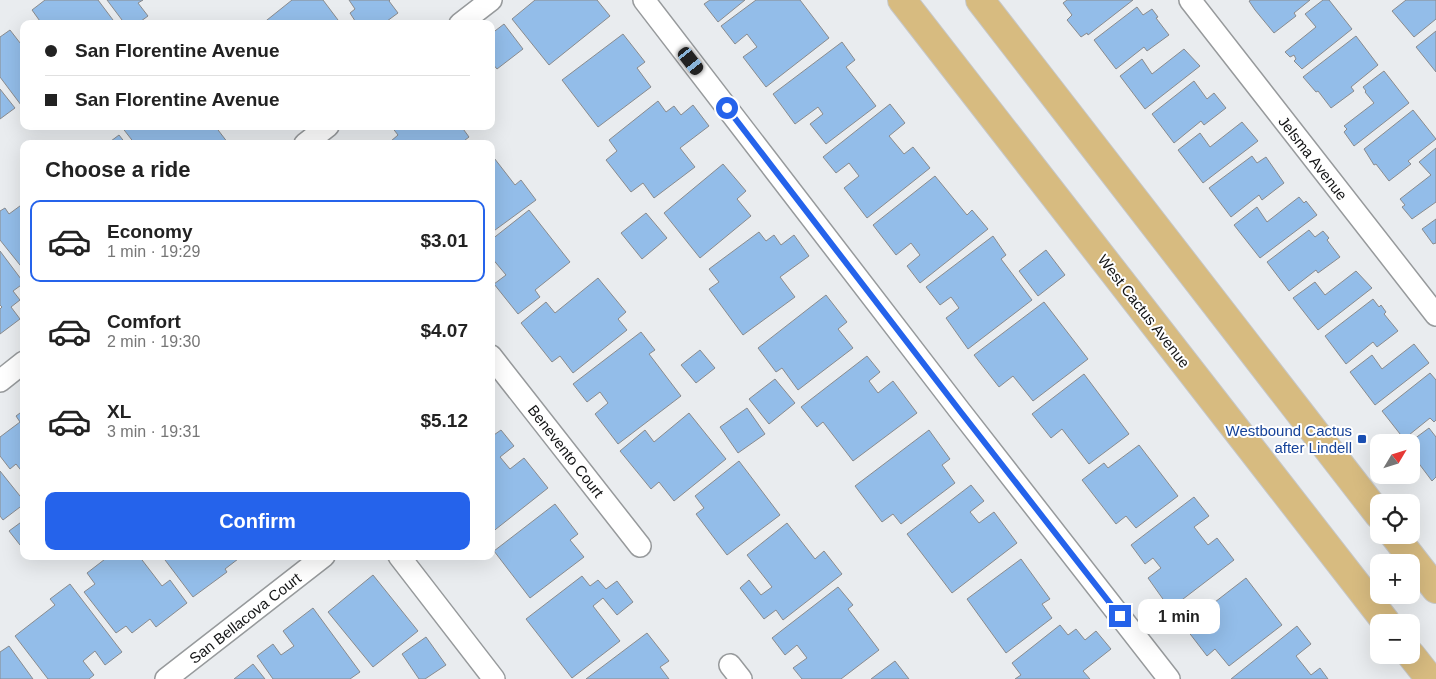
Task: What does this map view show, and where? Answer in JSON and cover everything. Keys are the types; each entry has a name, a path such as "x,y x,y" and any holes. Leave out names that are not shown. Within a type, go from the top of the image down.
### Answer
{"main road":[{"name":"West Cactus Avenue","path":"902,0 1380,614"},
{"path":"980,0 1370,503"},
{"path":"1401,544 1436,588"},
{"path":"1418,664 1430,679"}],"street":[{"path":"465,20 491,0"},
{"path":"644,0 1169,679"},
{"name":"Jelsma Avenue","path":"1190,0 1436,315"},
{"name":"Benevento Court","path":"495,361 640,546"},
{"path":"0,381 20,365"},
{"name":"San Bellacova Court","path":"166,679 319,560"},
{"path":"401,560 494,679"}],"building":[{"path":"45,0 98,0 113,20 39,20 32,10"},
{"path":"107,0 143,0 138,3 148,16 142,20 122,20"},
{"path":"292,0 323,0 338,20 267,20"},
{"path":"349,0 390,0 398,13 388,20 354,20 350,13 355,9"},
{"path":"535,0 597,0 610,16 549,65 512,19"},
{"path":"710,0 745,0 718,22 704,4"},
{"path":"756,0 800,0 829,38 766,87 743,57 757,47 747,34 735,44 721,26"},
{"path":"1067,0 1133,0 1088,35 1087,33 1081,37 1067,20 1072,15 1063,3"},
{"path":"1310,0 1294,13 1296,16 1274,33 1255,10 1249,1"},
{"path":"1323,0 1329,0 1352,29 1302,69 1294,61 1296,59 1294,55 1290,57 1285,52 1316,27 1305,14"},
{"path":"1406,0 1436,0 1436,19 1414,37 1392,11"},
{"path":"1137,7 1143,15 1152,9 1158,17 1156,18 1169,35 1147,51 1144,47 1116,69 1094,40"},
{"path":"504,24 523,49 497,69 495,67 495,31"},
{"path":"10,30 20,43 20,104 0,77 0,37"},
{"path":"1436,31 1436,72 1416,47"},
{"path":"623,34 645,62 637,68 651,87 598,127 562,80"},
{"path":"1356,36 1378,65 1351,87 1354,91 1331,108 1318,91 1316,92 1303,77"},
{"path":"842,42 855,60 846,67 876,106 826,144 810,124 823,114 818,107 795,124 773,94"},
{"path":"1184,49 1200,66 1145,109 1120,76 1142,59 1152,74"},
{"path":"1384,71 1409,103 1354,146 1344,132 1347,129 1344,126 1374,103 1363,87"},
{"path":"1194,81 1207,99 1214,93 1226,108 1204,125 1201,121 1174,143 1152,114"},
{"path":"0,89 15,108 0,119"},
{"path":"658,101 666,112 674,106 681,115 693,105 709,126 680,148 695,167 654,198 643,183 631,192 606,160 617,151 609,140"},
{"path":"890,104 905,123 889,136 904,154 913,147 930,168 867,218 844,188 859,176 849,163 836,173 823,157"},
{"path":"1413,110 1436,139 1408,161 1411,164 1389,181 1376,164 1374,165 1364,149"},
{"path":"1242,122 1258,141 1203,183 1178,150 1200,133 1210,147"},
{"path":"124,130 218,130 226,140 132,140"},
{"path":"394,130 464,130 469,137 465,140 392,140 398,135"},
{"path":"119,135 123,140 112,140"},
{"path":"1436,148 1436,202 1412,219 1402,207 1405,205 1400,199 1431,175 1419,162"},
{"path":"1252,156 1257,163 1266,157 1284,183 1262,200 1259,195 1231,217 1209,188"},
{"path":"495,159 515,185 521,180 536,200 495,230"},
{"path":"723,164 746,191 737,199 751,216 700,258 664,213"},
{"path":"935,176 967,215 972,210 988,229 920,283 907,266 920,255 911,243 896,255 873,225"},
{"path":"1299,197 1304,203 1306,201 1317,215 1260,258 1234,225 1257,207 1267,222"},
{"path":"20,206 20,265 0,240 0,211 5,208 9,214"},
{"path":"529,210 570,262 535,290 540,297 518,314 495,285 506,275 495,262 495,237"},
{"path":"646,213 667,238 642,259 621,233"},
{"path":"1436,219 1436,243 1433,244 1422,229"},
{"path":"1309,230 1315,237 1323,231 1329,238 1327,240 1340,257 1318,273 1316,270 1289,291 1267,262"},
{"path":"759,232 766,241 774,235 781,245 794,235 809,256 780,277 795,297 743,335 709,289 719,282 709,269"},
{"path":"993,236 1006,255 1001,259 1032,300 968,349 946,318 959,308 951,297 940,305 926,287"},
{"path":"1046,250 1065,275 1038,296 1019,271"},
{"path":"0,251 20,278 20,286 13,291 20,300 11,307 20,319 0,334 0,309 2,307 0,305"},
{"path":"1356,271 1372,288 1318,330 1293,298 1315,282 1325,295"},
{"path":"598,278 626,312 618,319 627,330 573,373 560,356 552,362 521,323 546,302 555,313"},
{"path":"826,295 847,322 838,329 853,348 798,390 782,368 776,372 758,348"},
{"path":"1373,299 1379,307 1381,305 1386,312 1384,314 1398,331 1377,347 1373,342 1346,364 1325,336"},
{"path":"1044,302 1088,359 1033,401 1013,376 999,387 974,355"},
{"path":"641,332 655,350 649,354 681,396 618,444 595,414 608,403 600,392 587,402 573,384"},
{"path":"1414,344 1429,363 1375,405 1350,372 1372,355 1382,369"},
{"path":"700,350 715,368 696,383 681,365"},
{"path":"867,356 880,372 869,381 878,393 893,381 917,413 853,461 823,422 817,427 801,407"},
{"path":"1430,373 1436,380 1436,420 1434,422 1430,418 1410,434 1400,434 1382,411"},
{"path":"1084,374 1129,434 1089,464 1062,429 1051,438 1032,414"},
{"path":"775,379 795,403 769,424 749,399"},
{"path":"747,408 765,434 738,453 720,427"},
{"path":"20,413 20,422 16,416"},
{"path":"689,413 726,459 674,501 659,482 651,489 620,451 645,430 654,442"},
{"path":"20,422 20,469 16,464 10,469 0,456 0,437"},
{"path":"1429,428 1436,437 1436,477 1432,481 1420,465 1420,435"},
{"path":"501,430 514,446 500,457 510,469 524,458 548,488 495,530 495,434"},
{"path":"929,430 950,459 942,465 955,483 901,524 893,514 882,522 855,486"},
{"path":"1139,445 1178,496 1136,528 1126,516 1116,524 1082,480 1104,463 1108,468"},
{"path":"739,461 780,515 727,555 696,514 704,508 695,496"},
{"path":"0,471 20,496 20,507 3,520 0,516"},
{"path":"971,485 984,501 970,512 979,523 994,512 1017,543 952,593 907,534"},
{"path":"1194,497 1209,516 1194,527 1208,545 1217,538 1234,560 1170,609 1148,578 1161,568 1153,558 1145,564 1131,545"},
{"path":"555,504 578,534 570,540 584,557 530,598 495,550"},
{"path":"20,523 20,545 9,531"},
{"path":"787,523 815,559 824,551 842,574 783,620 776,610 764,619 740,588 749,580 761,595 772,587 747,555"},
{"path":"1021,559 1050,599 1042,604 1052,618 1006,653 967,599"},
{"path":"104,560 142,560 162,586 170,580 187,603 156,627 150,619 132,633 126,626 116,633 84,592 95,584 87,573"},
{"path":"165,560 237,560 225,569 227,572 193,597"},
{"path":"373,575 418,631 373,667 328,612"},
{"path":"582,576 590,586 598,580 606,589 617,581 633,602 617,615 603,598 593,606 620,641 572,678 526,619"},
{"path":"1246,578 1282,625 1229,666 1215,649 1207,656 1184,626"},
{"path":"70,584 122,652 105,665 95,651 83,661 94,675 89,679 48,679 15,636 55,605 50,599"},
{"path":"838,587 853,605 848,609 879,650 841,679 802,679 793,668 807,658 797,645 785,655 772,638"},
{"path":"313,608 360,672 350,679 273,679 257,656 273,644 281,655 294,646 283,631"},
{"path":"1060,625 1068,635 1076,629 1085,640 1096,631 1111,649 1083,671 1090,679 1015,679 1021,675 1012,663"},
{"path":"1297,626 1311,644 1296,656 1311,675 1320,668 1328,679 1231,679"},
{"path":"647,633 669,661 660,667 669,679 586,679"},
{"path":"426,637 446,665 425,679 419,679 402,654"},
{"path":"9,646 33,679 0,679 0,652"},
{"path":"895,661 909,679 871,679"},
{"path":"253,664 265,679 234,679"}],"place":[{"name":"Westbound Cactus after Lindell","path":"1362,439"}],"route":[{"path":"727,108 1120,616"}]}
